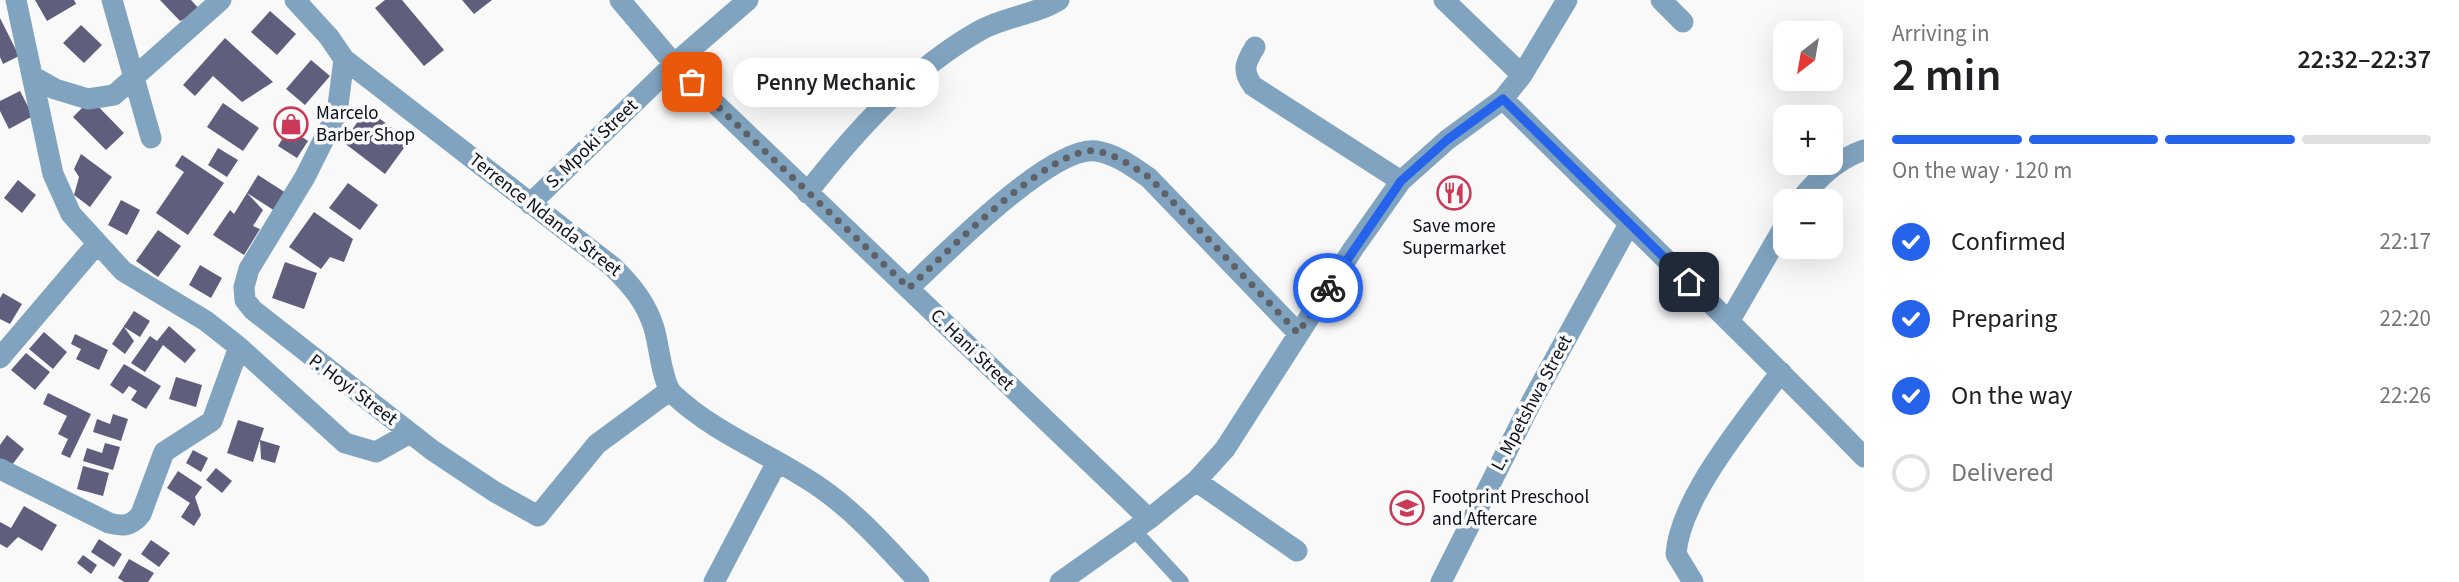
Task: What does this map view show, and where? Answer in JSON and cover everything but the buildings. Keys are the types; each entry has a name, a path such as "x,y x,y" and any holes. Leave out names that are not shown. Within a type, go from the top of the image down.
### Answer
{"street":[{"path":"16,0 53,174 71,214 96,245 123,271 206,321 239,347 322,426 356,449 376,452 410,433"},
{"path":"112,0 151,138"},
{"path":"32,76 55,89 88,99 114,95 221,0"},
{"name":"Terrence Ndanda Street","path":"295,0 329,37 344,59 632,285 654,327 670,391"},
{"name":"C. Hani Street","path":"620,0 674,64 909,288 1141,525"},
{"name":"S. Mpoki Street","path":"530,204 674,64 748,0"},
{"path":"807,193 856,130 914,78 979,31 1059,0"},
{"path":"1444,0 1522,75"},
{"path":"1060,582 1141,525 1196,481 1225,449 1298,333 1401,181 1447,140 1503,99 1522,75 1567,0"},
{"path":"1661,0 1683,22"},
{"path":"1255,47 1245,63 1245,72 1253,86 1401,181"},
{"name":"P. Hoyi Street","path":"344,59 337,113 305,177 249,269 244,287 245,300 270,326 410,433 495,492 538,516 597,444 670,391"},
{"path":"1503,99 1628,226 1730,320 1864,457"},
{"path":"1809,189 1823,173 1850,155 1864,150"},
{"path":"909,288 1024,186 1068,157 1079,152 1097,151 1121,159 1149,177 1298,333"},
{"name":"L. Mpetshwa Street","path":"1441,582 1532,401 1628,226"},
{"path":"0,358 96,245"},
{"path":"1730,320 1773,246"},
{"path":"0,469 109,523 119,526 135,522 141,514 164,452 212,421 239,347"},
{"path":"1693,582 1676,554 1684,523 1723,451 1781,372"},
{"path":"670,391 712,424 822,489 867,526 919,582"},
{"path":"714,582 777,461"},
{"path":"1196,481 1297,551"}],"lane":[{"path":"1141,525 1182,582"}],"way so far":[{"path":"692,82 909,288 1024,186 1058,162 1079,152 1097,151 1121,159 1149,177 1298,333 1328,288"}],"place":[{"name":"Penny Mechanic","path":"692,82"},
{"name":"Marcelo Barber Shop","path":"291,124"},
{"name":"Save more Supermarket","path":"1454,193"},
{"name":"Footprint Preschool and Aftercare","path":"1407,508"}],"route":[{"path":"1328,288 1401,181 1447,140 1503,99 1628,226 1689,282"}]}
